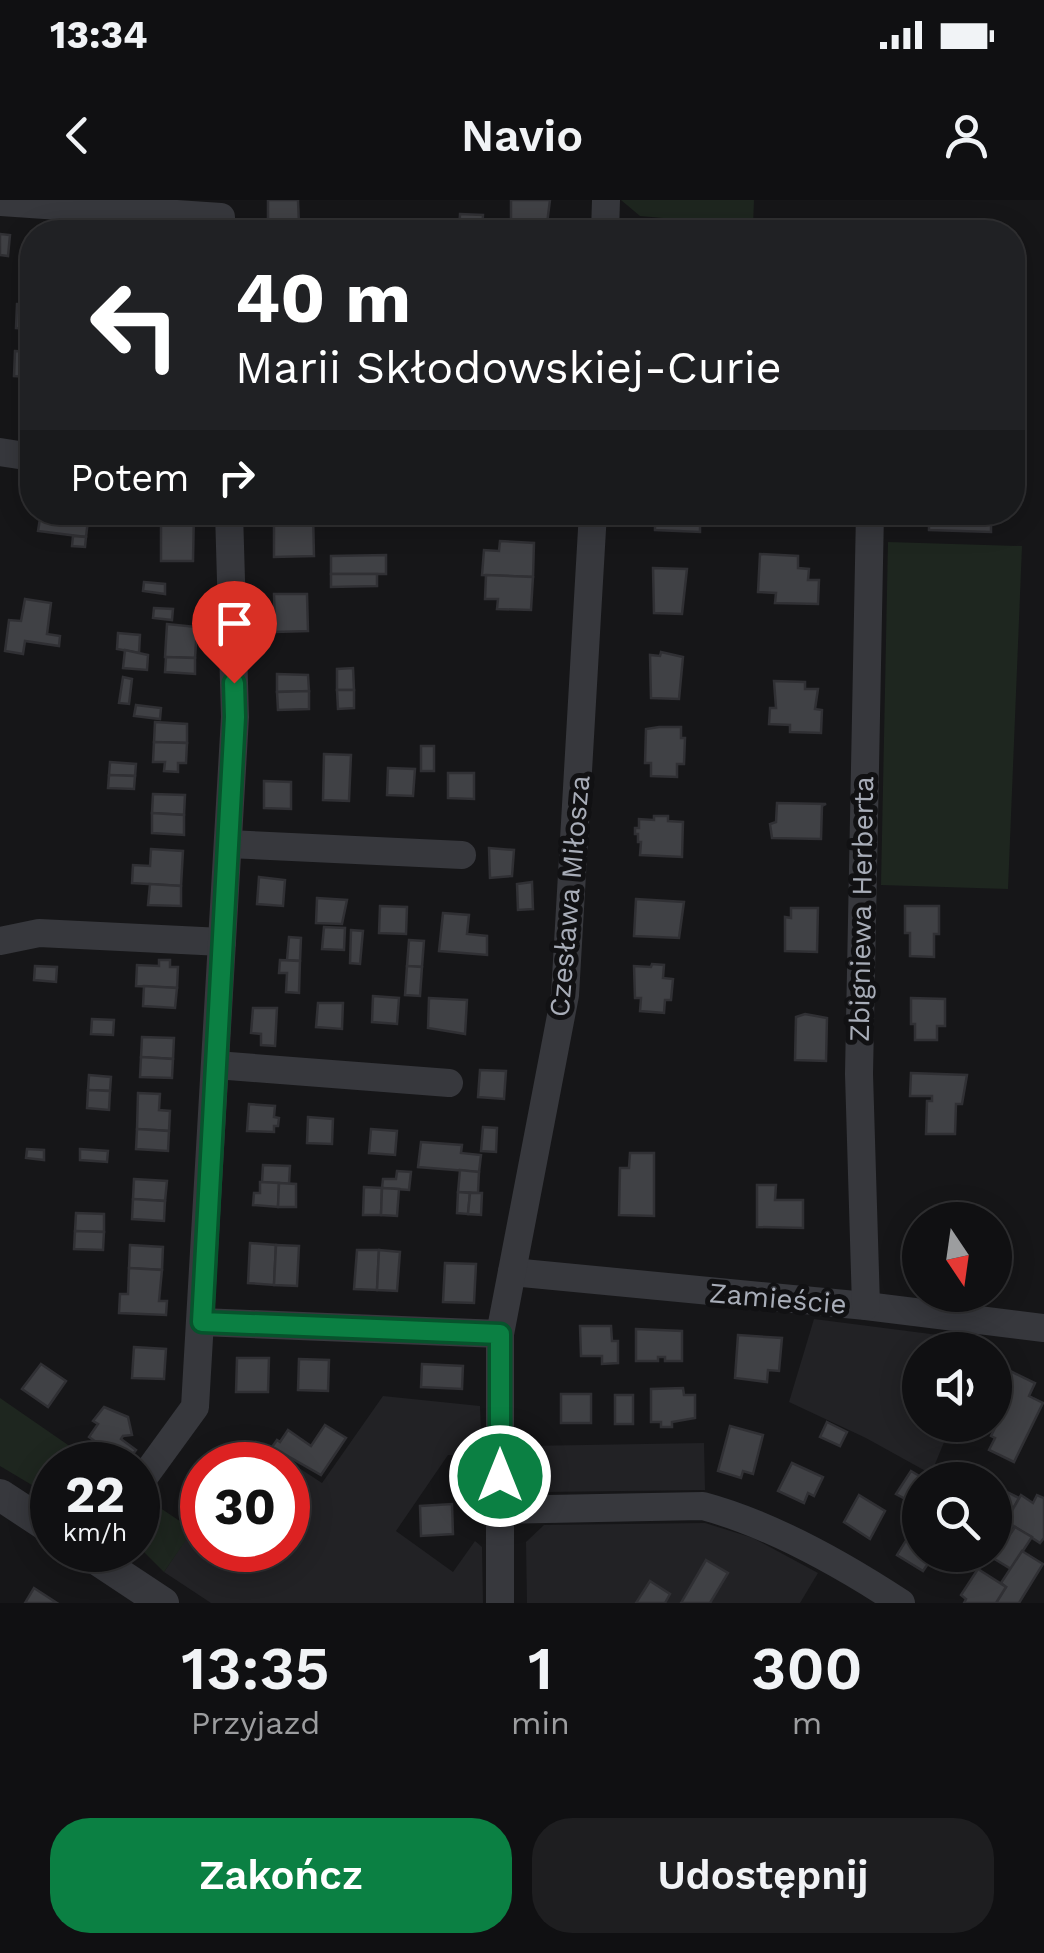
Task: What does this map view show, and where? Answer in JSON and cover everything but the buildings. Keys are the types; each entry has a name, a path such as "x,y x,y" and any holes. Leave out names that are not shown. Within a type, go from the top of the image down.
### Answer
{"street":[{"path":"0,202 222,217"},
{"path":"160,1455 195,1407 202,1322 235,717 229,525"},
{"name":"Czesława Miłosza","path":"500,1603 500,1334 564,995 591,525"},
{"name":"Zbigniewa Herberta","path":"866,1306 859,1074 870,525"},
{"path":"228,844 462,856"},
{"path":"0,942 39,933 222,942"},
{"path":"216,1065 449,1083"},
{"name":"Zamieście","path":"512,1272 866,1306 1044,1328"},
{"path":"202,1322 500,1334"},
{"path":"0,1494 30,1515"},
{"path":"500,1510 703,1506 728,1513 858,1574 901,1603"},
{"path":"116,1572 163,1603"}],"shaded area":[{"path":"621,200 754,200 753,220 640,216"},
{"path":"888,542 1022,546 1008,889 881,885"},
{"path":"814,1319 915,1332 902,1332 902,1442 944,1442 936,1462 909,1462 789,1402"},
{"path":"383,1396 480,1406 482,1455 448,1455 396,1531 453,1572 475,1541 482,1547 483,1603 211,1603 164,1572 180,1548 180,1572 310,1572 310,1475 322,1483"},
{"path":"0,1398 64,1442 30,1442 30,1484 0,1466"},
{"path":"704,1443 705,1490 544,1492 526,1475 525,1446"},
{"path":"160,1508 180,1521 180,1549 164,1572 160,1568"},
{"path":"705,1523 753,1538 818,1573 800,1603 527,1603 526,1542 544,1525"}],"route":[{"path":"234,683 202,1322 500,1334 500,1476"}]}
